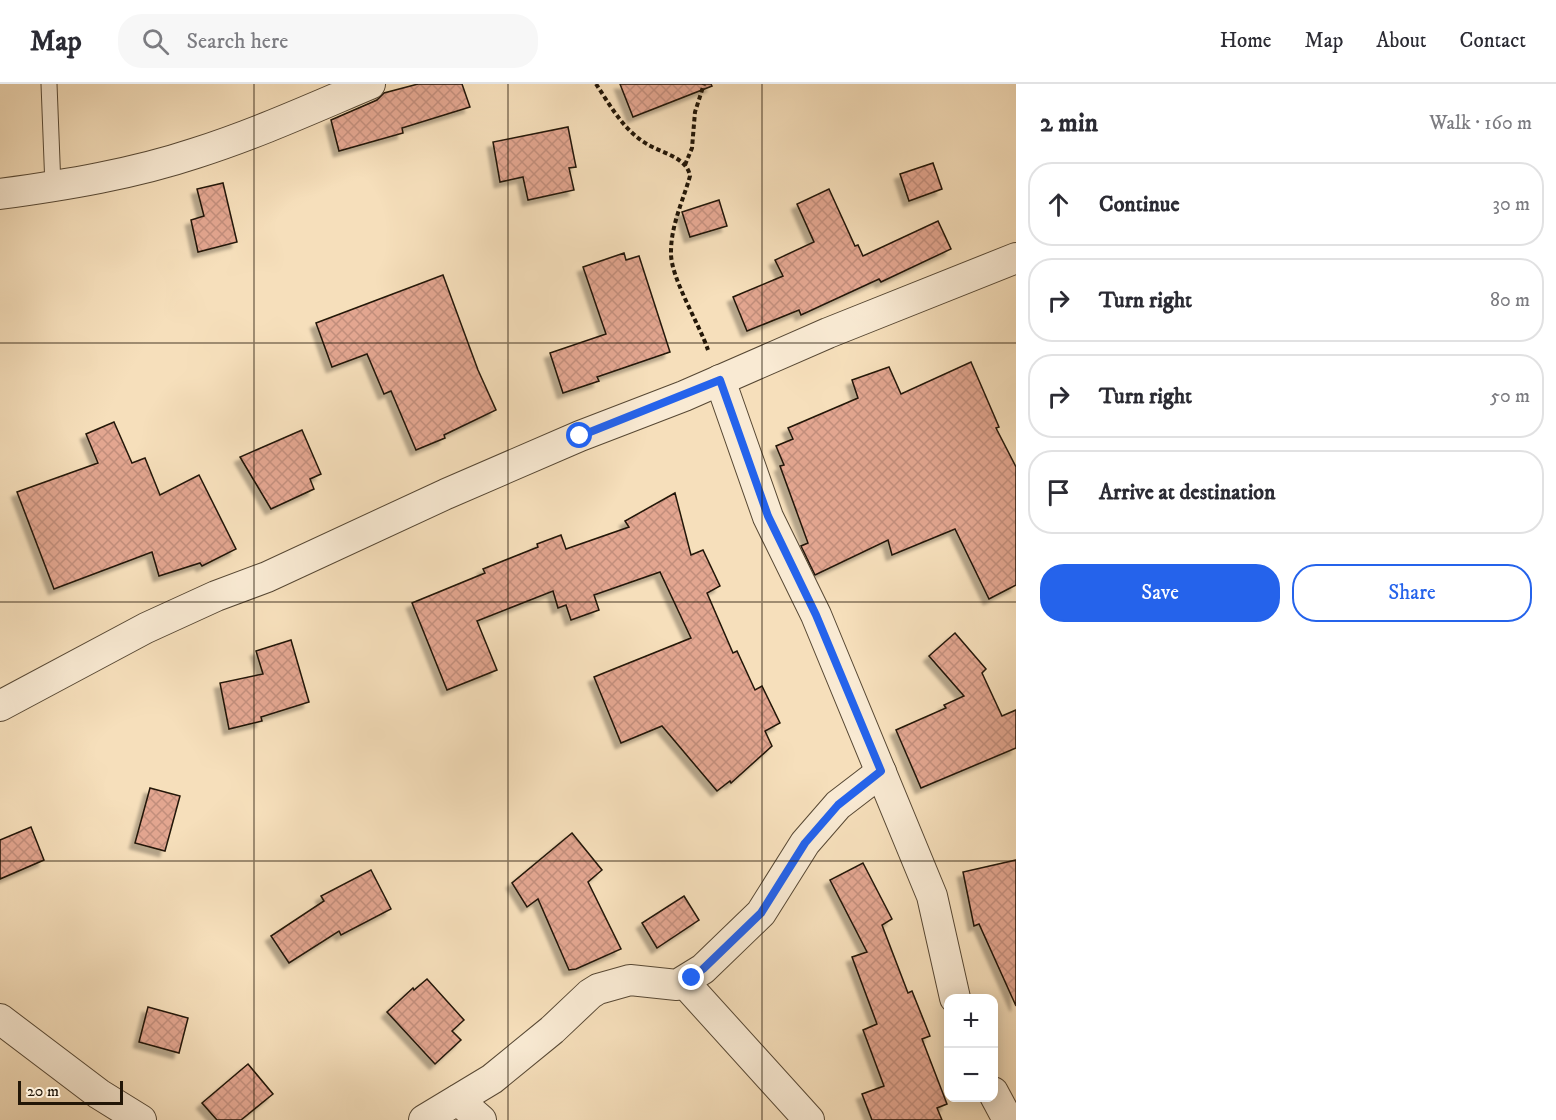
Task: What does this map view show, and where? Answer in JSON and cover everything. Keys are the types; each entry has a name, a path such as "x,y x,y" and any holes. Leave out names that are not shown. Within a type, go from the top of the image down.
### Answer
{"street":[{"path":"0,194 91,181 195,154 279,123 370,84"},
{"path":"0,706 146,628 216,596 267,577 446,494 580,436 1016,258"},
{"path":"718,381 768,516 816,615 933,896 954,994"},
{"path":"424,1120 492,1079 598,989 630,980 669,985 684,982 703,969 761,913 805,843 838,805 881,771"},
{"path":"684,982 809,1120"},
{"path":"0,1019 99,1094 141,1120"},
{"path":"458,1100 481,1120"},
{"path":"998,1101 1008,1120"}],"lane":[{"path":"49,84 53,187"}],"path":[{"path":"596,84 611,108 638,138 685,165 689,170 690,176 679,207 670,253 681,289 702,330 718,381"},
{"path":"685,165 693,148 695,112 704,84"}],"building":[{"path":"418,84 462,84 470,107 402,128 403,133 339,151 331,120 377,100 384,93"},
{"path":"620,84 711,84 712,86 633,117"},
{"path":"568,127 576,167 569,168 574,190 528,200 523,177 500,182 493,142"},
{"path":"933,163 942,189 909,201 900,174"},
{"path":"223,183 237,242 198,252 191,220 204,216 197,189"},
{"path":"829,189 855,246 858,245 863,256 938,221 951,249 881,282 879,279 801,315 799,310 747,331 733,297 783,276 775,260 814,242 797,204"},
{"path":"719,200 727,226 690,237 682,212"},
{"path":"624,253 626,260 639,256 670,352 597,377 599,381 563,393 550,353 606,334 583,267"},
{"path":"443,275 478,370 496,410 444,435 445,438 416,450 391,391 384,394 367,354 332,367 316,323"},
{"path":"971,362 999,427 996,428 1016,467 1016,585 989,599 955,529 892,555 888,540 815,575 801,546 808,543 780,466 784,465 776,446 793,439 788,428 858,398 852,380 889,367 901,394"},
{"path":"114,422 132,463 145,458 160,495 199,475 236,549 202,566 200,563 159,576 152,552 54,589 17,492 98,463 86,434"},
{"path":"302,430 321,474 310,479 314,489 271,509 240,457"},
{"path":"675,493 691,555 703,550 720,586 707,593 733,653 737,651 755,690 762,686 780,723 765,731 772,746 731,783 730,781 717,791 662,726 621,743 594,677 691,638 660,572 594,595 599,610 571,620 566,605 558,608 553,591 477,621 497,670 447,690 412,603 485,573 483,569 538,547 537,544 561,535 566,549 629,527 625,521"},
{"path":"955,633 986,669 982,673 1002,716 1016,710 1016,748 921,788 896,730 946,708 944,705 964,696 929,656"},
{"path":"291,640 309,702 261,717 262,721 229,729 220,683 263,674 256,651"},
{"path":"150,788 180,796 165,851 135,843"},
{"path":"31,827 44,860 0,879 0,840"},
{"path":"572,833 602,870 588,882 621,949 569,970 538,899 527,907 512,883"},
{"path":"1016,860 1016,1006 979,924 974,926 963,872"},
{"path":"863,863 892,919 882,925 908,993 912,991 930,1036 922,1039 944,1096 944,1102 947,1104 937,1108 942,1120 872,1120 862,1094 884,1086 863,1030 877,1024 852,957 867,952 830,880"},
{"path":"371,870 391,909 341,935 339,931 289,963 271,936 324,901 321,896"},
{"path":"684,896 699,920 657,948 642,923"},
{"path":"427,979 464,1020 452,1031 461,1040 435,1064 387,1012 413,988 414,990"},
{"path":"148,1007 188,1018 179,1053 139,1042"},
{"path":"248,1064 273,1094 241,1120 217,1120 202,1103"}],"route":[{"path":"580,436 720,380 768,516 816,615 881,771 838,805 805,843 761,913 692,978"}]}
